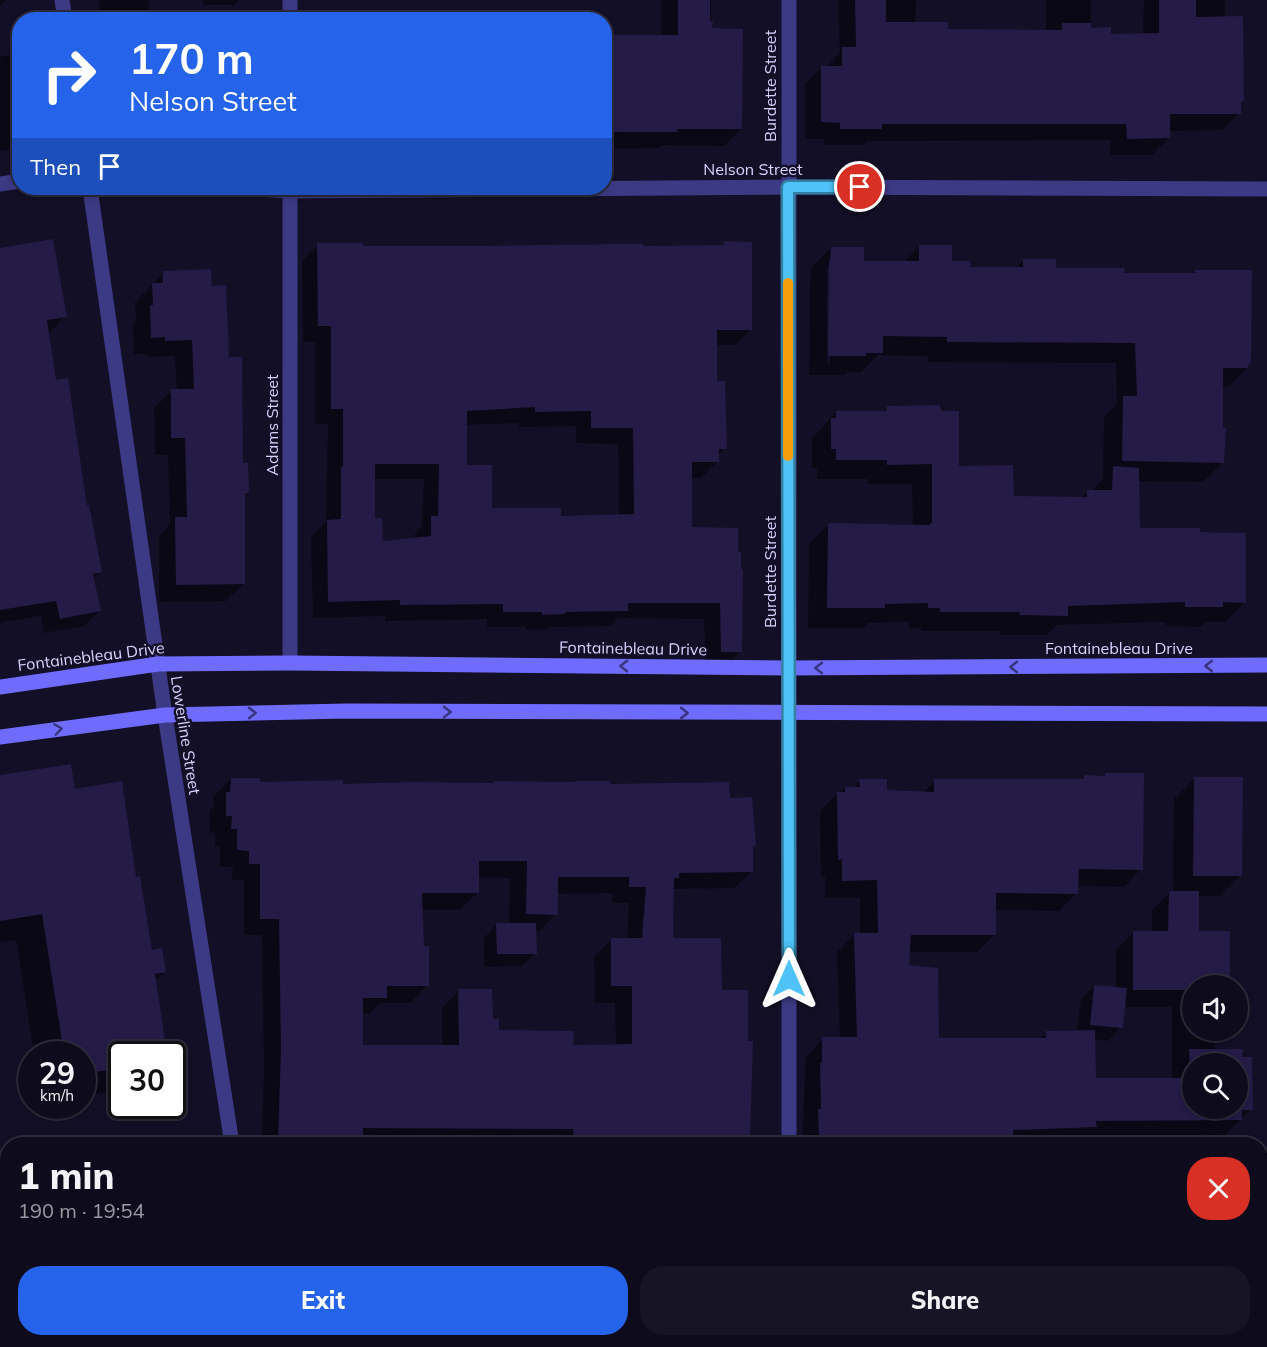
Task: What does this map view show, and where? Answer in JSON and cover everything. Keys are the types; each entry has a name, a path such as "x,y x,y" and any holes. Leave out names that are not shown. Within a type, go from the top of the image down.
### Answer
{"street":[{"name":"Burdette Street","path":"789,0 789,1137"},
{"name":"Nelson Street","path":"612,188 1267,189"},
{"name":"Lowerline Street","path":"91,195 165,715 231,1137"},
{"name":"Adams Street","path":"290,195 290,663"},
{"name":"Fontainebleau Drive","path":"0,687 158,664 290,663 788,668 1267,665"},
{"path":"0,737 165,715 347,711 1267,714"}],"building":[{"path":"678,0 710,0 712,28 743,29 742,129 612,132 612,35 678,35"},
{"path":"855,0 886,0 886,22 948,22 948,29 1062,30 1062,23 1091,23 1091,28 1111,27 1111,34 1159,33 1159,0 1196,0 1196,17 1243,16 1244,101 1241,101 1241,114 1170,114 1170,138 1127,139 1126,124 882,124 882,129 840,129 840,123 821,122 821,66 842,66 842,47 856,47"},
{"path":"53,239 67,317 47,320 56,380 68,378 87,506 89,505 102,572 93,574 101,611 60,619 56,601 0,610 0,248"},
{"path":"724,241 752,242 752,330 717,330 717,381 725,381 727,449 719,449 719,462 692,462 692,527 738,528 738,552 741,552 741,569 743,569 742,652 721,652 720,603 628,603 628,611 565,612 565,614 542,615 542,612 503,612 503,604 400,605 400,600 328,602 327,520 341,519 343,409 331,409 331,326 318,326 317,243 363,243 363,246 724,245","holes":["535,407 535,412 591,411 591,428 633,428 634,514 561,516 561,508 492,508 492,465 467,465 467,411","375,464 439,464 438,516 431,516 431,536 383,541 382,518 375,518"]},
{"path":"919,245 952,245 952,261 970,261 970,267 1023,267 1023,259 1056,259 1056,268 1125,268 1124,273 1252,270 1251,363 1248,368 1223,368 1223,428 1226,428 1224,463 1122,461 1123,396 1137,396 1135,343 947,342 947,337 883,336 883,353 866,353 866,356 828,356 831,247 864,247 864,261 919,261"},
{"path":"211,269 212,286 226,285 229,357 242,357 243,463 248,463 249,493 245,493 245,584 176,585 175,517 187,517 185,438 171,438 171,389 194,389 192,340 165,341 165,337 151,338 152,283 163,283 163,271"},
{"path":"940,405 941,411 959,411 959,466 1013,465 1014,496 1087,497 1087,490 1112,490 1113,466 1139,468 1140,528 1200,528 1200,532 1246,533 1246,603 1223,602 1223,607 1185,607 1185,602 1068,606 1068,616 1019,615 1020,612 940,612 940,608 928,608 928,603 885,604 885,608 827,608 828,523 930,525 932,523 932,464 887,465 887,460 836,460 836,449 831,449 831,418 836,418 836,411 886,411 887,406"},
{"path":"71,764 75,789 122,781 136,877 140,876 152,950 162,948 166,972 155,974 165,1041 108,1041 108,1070 96,1072 96,1041 62,1041 42,914 0,921 0,775"},
{"path":"1144,773 1143,870 1079,869 1078,894 996,893 996,935 911,935 909,965 938,968 939,1038 1046,1038 1046,1031 1095,1030 1096,1078 1182,1078 1182,1119 1242,1120 1096,1121 1097,1127 1013,1130 1013,1136 819,1136 818,1109 821,1109 822,1037 857,1037 854,933 878,933 877,880 842,881 842,859 838,860 837,792 845,792 845,787 860,787 859,779 887,779 887,790 934,792 934,779 1084,779 1084,775"},
{"path":"1194,777 1243,777 1242,876 1193,876"},
{"path":"231,778 260,778 260,782 343,780 343,784 494,783 494,781 610,781 610,784 729,782 730,798 752,797 756,846 753,846 753,872 679,873 679,878 674,878 673,938 721,938 722,990 748,990 748,1041 753,1041 750,1137 676,1135 676,1137 592,1137 574,1136 573,1129 363,1128 363,1137 278,1137 281,1048 279,919 260,919 260,864 249,864 249,851 237,850 237,829 231,829 232,816 226,816 226,792 230,792","holes":["479,861 527,861 526,914 558,915 558,877 629,877 629,887 646,887 642,938 611,938 611,986 632,986 632,1044 573,1045 574,1031 499,1030 499,1019 493,1019 492,989 458,989 459,1045 363,1045 363,998 387,998 387,986 429,986 429,946 424,946 422,893 479,893"]},
{"path":"1169,891 1199,891 1199,931 1230,931 1230,975 1182,975 1182,990 1133,990 1133,931 1168,931"},
{"path":"496,923 536,923 537,954 497,954"},
{"path":"1094,985 1127,988 1123,1028 1090,1025"},
{"path":"1189,1049 1243,1049 1242,1053 1189,1053"},
{"path":"1248,1057 1252,1057 1253,1110 1248,1110"}],"slow traffic":[{"path":"788,283 788,456"}],"route":[{"path":"789,979 788,187 860,187"}]}
